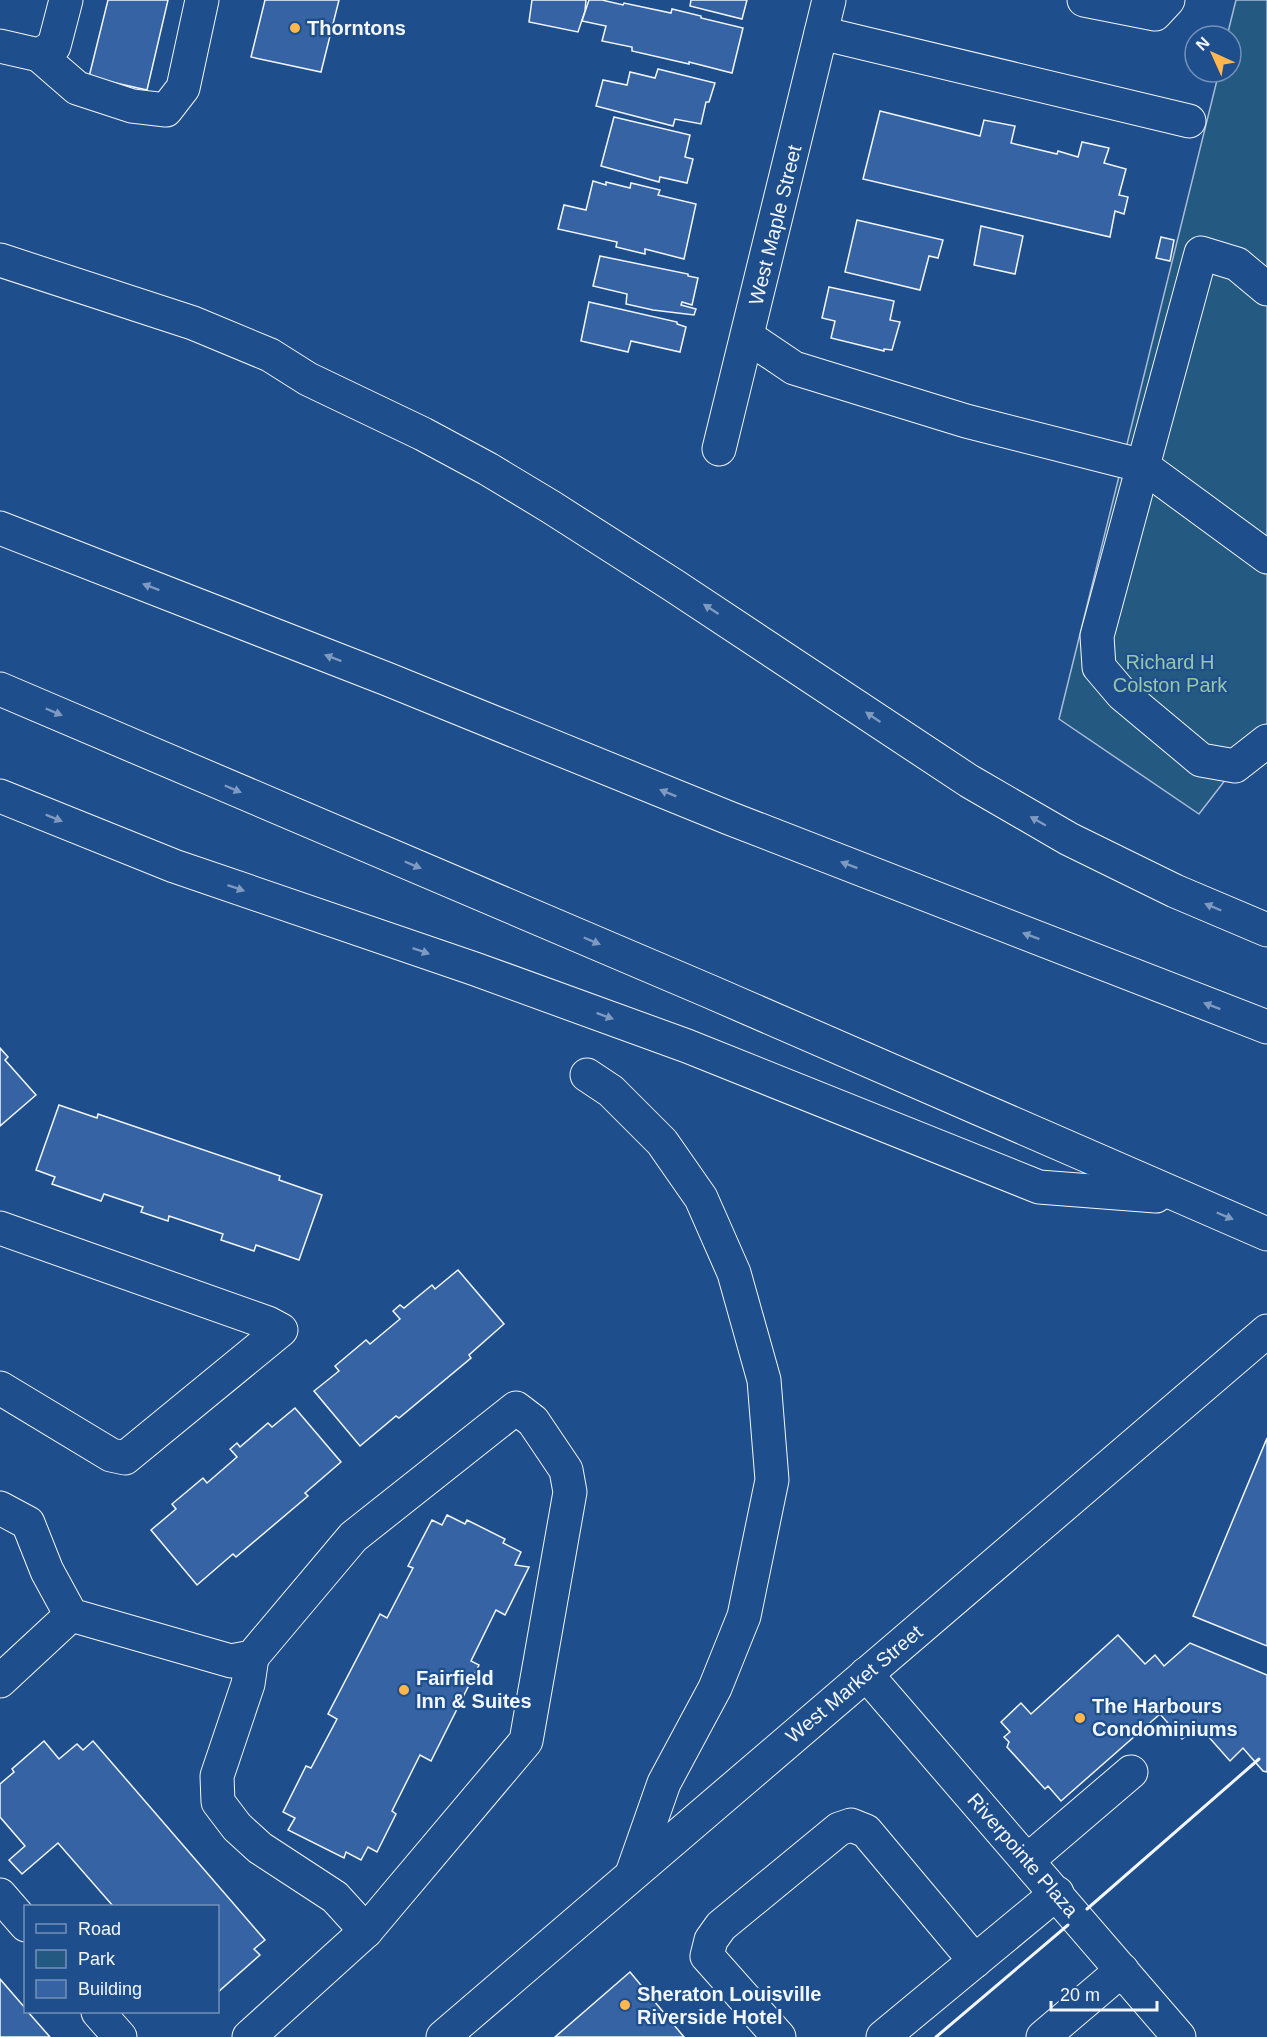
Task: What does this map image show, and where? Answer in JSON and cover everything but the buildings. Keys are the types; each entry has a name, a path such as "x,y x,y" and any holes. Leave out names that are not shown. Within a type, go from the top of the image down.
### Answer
{"main road":[{"path":"39,55 54,46 66,0"},
{"path":"0,46 39,55 77,87 132,106 166,110 183,88 202,0"},
{"name":"West Maple Street","path":"719,449 829,0"},
{"path":"1084,0 1155,14 1168,0"},
{"path":"821,33 1189,121"},
{"path":"1267,288 1237,264 1201,253 1098,636 1099,667 1122,694 1201,760 1235,766 1267,741"},
{"path":"0,260 215,332 270,355 308,378 423,434 488,469 579,525 755,638 969,781 1069,839 1175,891 1267,930"},
{"path":"748,337 794,368 966,422 1143,466 1267,557"},
{"path":"0,528 387,679 740,823 1267,1027"},
{"path":"0,689 711,992 1267,1234"},
{"path":"0,796 174,866 475,969 687,1046 1039,1187 1182,1198"},
{"path":"586,1075 611,1091 662,1142 701,1197 734,1273 764,1380 772,1480 744,1616 715,1688 664,1783 632,1873"},
{"path":"0,1228 268,1323 281,1330 125,1458 111,1455 0,1388"},
{"name":"West Market Street","path":"443,2037 1267,1331"},
{"path":"249,2037 366,1931 526,1741 570,1492 566,1470 533,1421 516,1408 353,1537 252,1657 248,1684 217,1776 218,1802 237,1827 260,1848 335,1897 366,1931"},
{"path":"0,1509 28,1523 47,1570 71,1615 231,1661 252,1657"},
{"path":"7,1663 71,1615"},
{"name":"Riverpointe Plaza","path":"866,1674 1179,2037"},
{"path":"1028,1860 1131,1772"},
{"path":"779,2037 707,1956 711,1940 721,1926 839,1829 851,1825 866,1832 975,1961"},
{"path":"883,2037 1057,1893"},
{"path":"0,1894 24,1923"},
{"path":"1043,2037 1122,1970"},
{"path":"99,2013 120,2037"}],"green space":[{"name":"Richard H Colston Park","path":"1236,0 1267,0 1267,726 1199,814 1059,719 1216,84 1243,84 1243,24 1230,24"}],"wall":[{"path":"1087,1909 1259,1759"},
{"path":"936,2037 1068,1925"}],"place":[{"name":"Thorntons","path":"295,28"},
{"name":"Fairfield Inn & Suites","path":"404,1690"},
{"name":"The Harbours Condominiums","path":"1080,1718"},
{"name":"Sheraton Louisville Riverside Hotel","path":"625,2005"}]}
